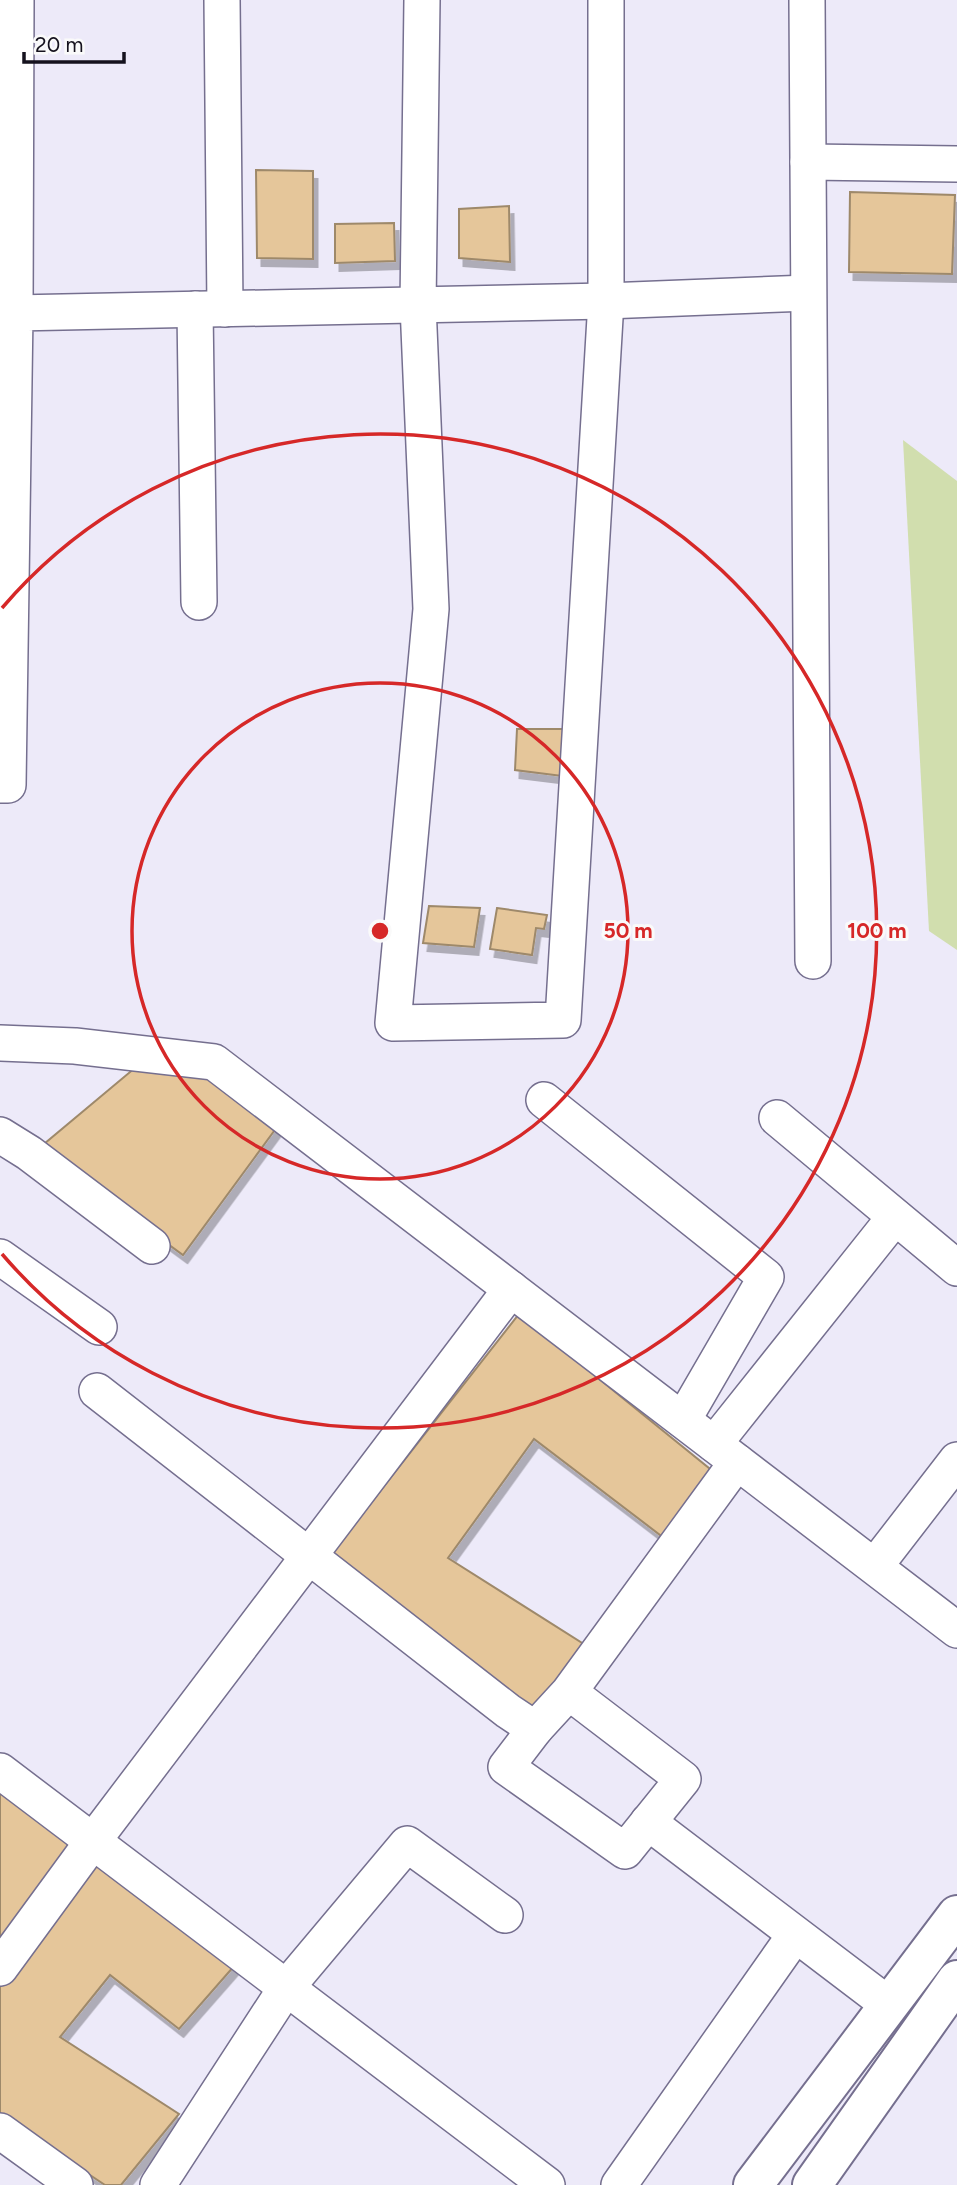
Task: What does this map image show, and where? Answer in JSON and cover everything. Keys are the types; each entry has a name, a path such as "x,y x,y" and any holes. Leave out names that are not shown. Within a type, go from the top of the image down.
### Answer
{"main road":[{"path":"753,2185 890,2005 942,1962 957,1915"},
{"path":"813,2185 957,1980"}],"street":[{"path":"0,785 8,785 10,296 16,0"},
{"path":"199,602 222,0"},
{"path":"422,0 418,305 431,609 393,1023 563,1020 606,301 606,0"},
{"path":"807,0 813,961"},
{"path":"808,162 957,164"},
{"path":"10,296 210,309 606,301 808,293"},
{"path":"0,1043 75,1045 214,1062 957,1630"},
{"path":"544,1100 766,1276 683,1420"},
{"path":"777,1118 957,1268"},
{"path":"0,1135 29,1153 152,1246"},
{"path":"569,1692 683,1779 625,1851 506,1767 569,1692 726,1453 894,1217"},
{"path":"0,1257 99,1327"},
{"path":"0,1968 93,1841 512,1289"},
{"path":"97,1391 535,1730"},
{"path":"875,1566 957,1460"},
{"path":"0,1771 547,2185"},
{"path":"648,1822 890,2005"},
{"path":"158,2185 286,1988 407,1844 505,1915"},
{"path":"619,2185 795,1935"},
{"path":"0,2131 75,2185"}],"green space":[{"path":"903,440 957,481 957,950 929,931"}],"building":[{"path":"256,170 313,171 313,259 257,258"},
{"path":"850,192 955,195 952,274 849,272"},
{"path":"509,206 510,262 459,258 459,209"},
{"path":"394,223 395,261 335,263 335,224"},
{"path":"517,729 576,729 570,777 515,770"},
{"path":"429,906 480,908 474,947 423,943"},
{"path":"497,908 547,915 544,929 536,928 532,955 490,949"},
{"path":"142,1062 212,1075 277,1127 183,1255 38,1149"},
{"path":"519,1314 715,1473 664,1538 534,1439 448,1558 590,1648 531,1717 326,1560"},
{"path":"0,1781 81,1844 0,1944"},
{"path":"95,1851 235,1965 179,2029 110,1975 60,2037 179,2114 121,2185 105,2185 0,2115 0,1981"}]}
